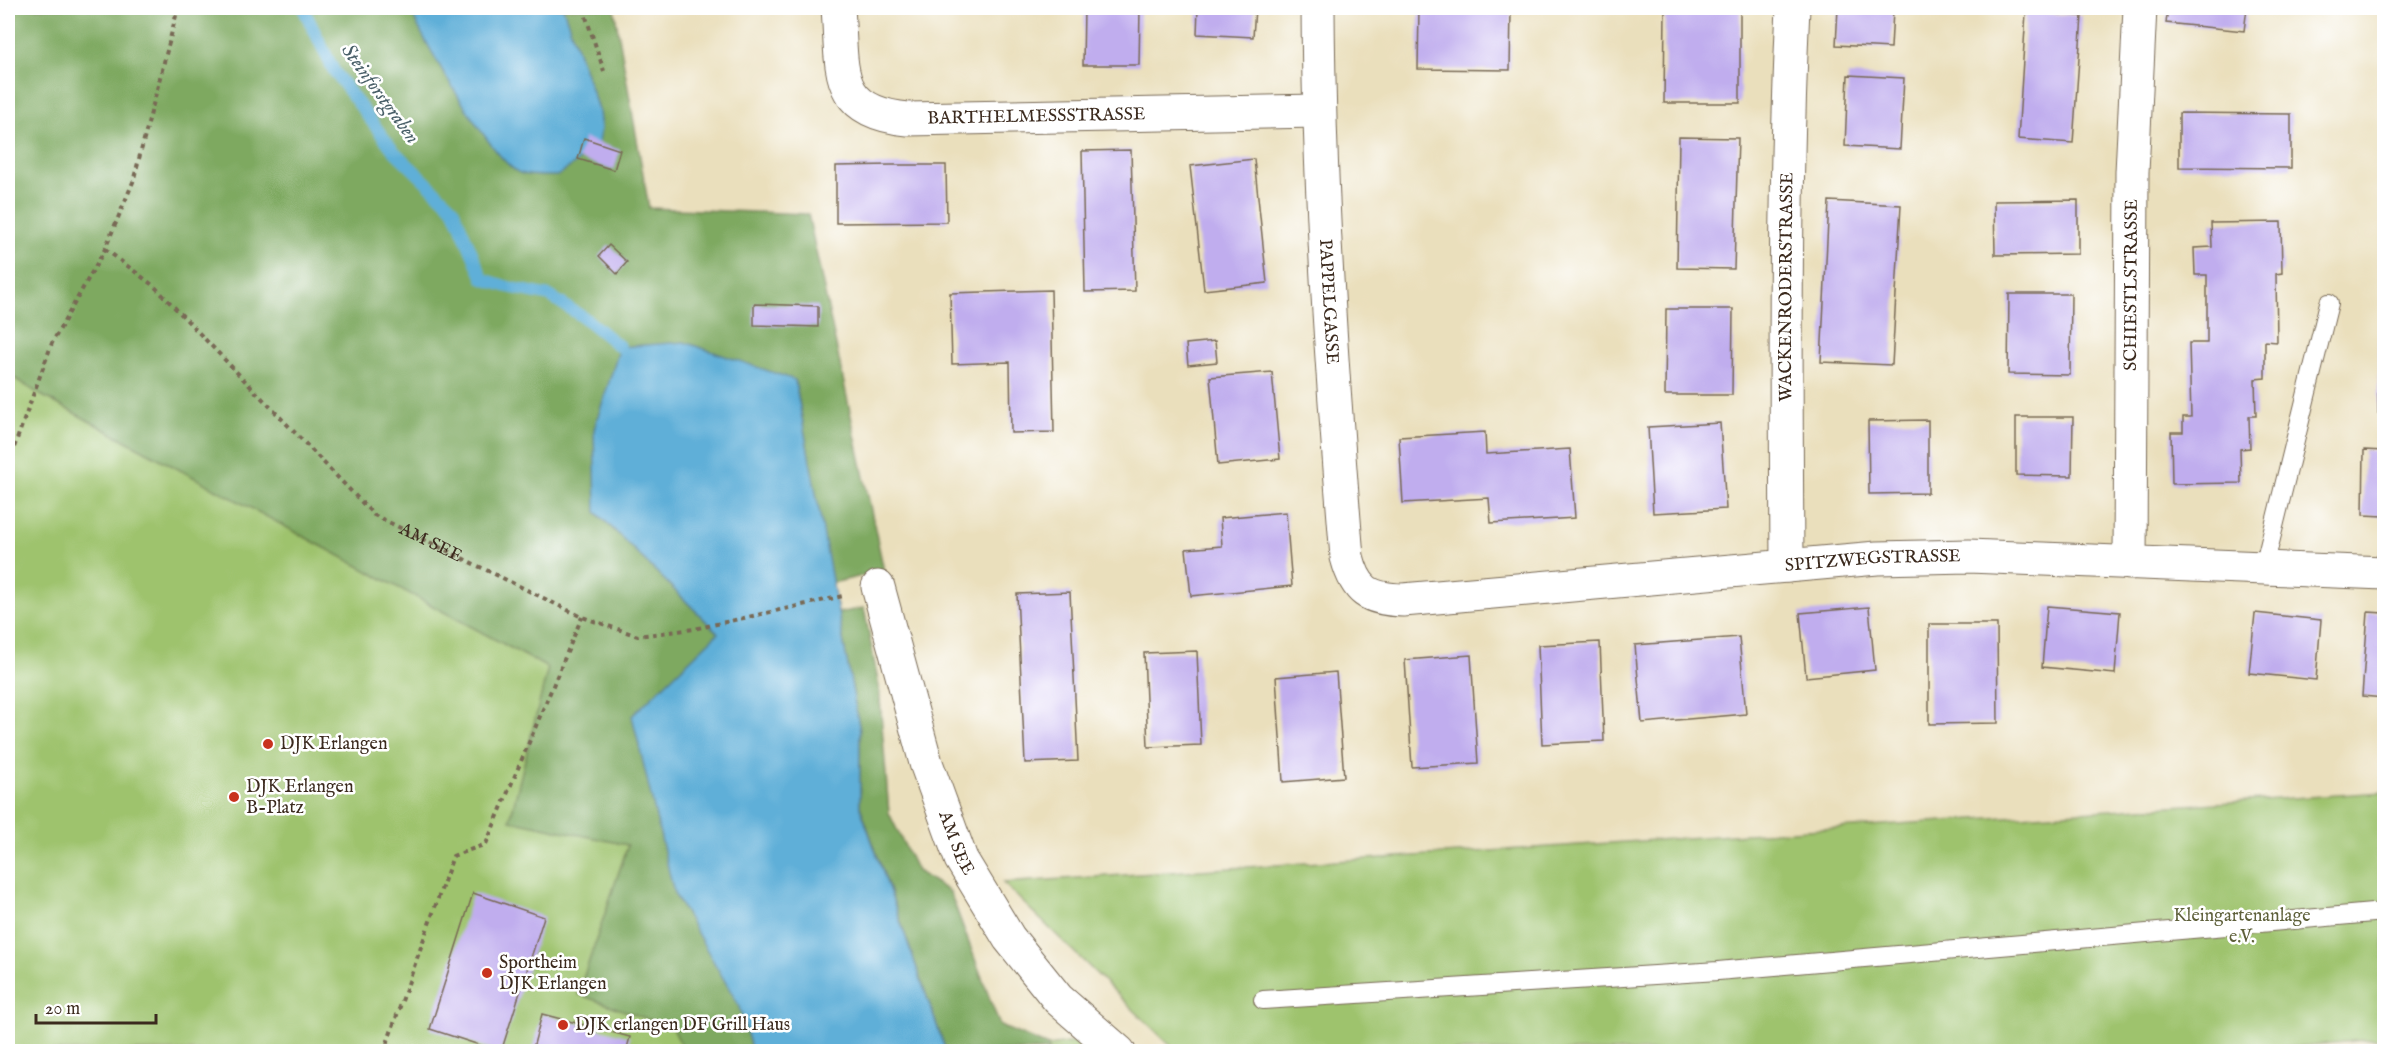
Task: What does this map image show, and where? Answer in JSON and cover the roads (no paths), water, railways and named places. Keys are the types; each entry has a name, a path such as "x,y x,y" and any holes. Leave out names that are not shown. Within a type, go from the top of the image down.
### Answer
{"street":[{"name":"BARTHELMESSSTRASSE","path":"838,8 843,72 849,91 860,106 881,117 920,119 1318,111"},
{"name":"PAPPELGASSE","path":"1318,8 1318,111 1328,331 1347,557 1353,579 1364,591"},
{"name":"WACKENRODERSTRASSE","path":"1787,566 1788,102 1793,8"},
{"name":"SCHIESTLSTRASSE","path":"2130,563 2132,172 2140,8"},
{"name":"SPITZWEGSTRASSE","path":"1364,591 1381,599 1403,600 1877,558 1969,556 2385,573"},
{"name":"AM SEE","path":"864,591 961,859 1009,938 1058,999 1119,1052"}],"lane":[{"path":"2264,567 2329,303"},
{"path":"1263,1000 1718,971 2385,912"}],"water":[{"path":"410,8 563,8 599,112 601,129 598,147 557,176 534,176 520,173 508,164 476,124 442,70"},
{"path":"684,342 795,380 860,731 860,807 946,1051 752,1051 738,1004 674,893 632,716 718,633 596,512 594,429 620,347"}],"waterway":[{"name":"Steinforstgraben","path":"303,8 334,71 393,150 453,208 483,279 550,296 586,319 620,347"}],"place":[{"name":"DJK Erlangen","path":"268,744"},
{"name":"DJK Erlangen B-Platz","path":"234,797"},
{"name":"Sportheim DJK Erlangen","path":"487,973"},
{"name":"DJK erlangen DF Grill Haus","path":"563,1025"}],"park label":[{"name":"Kleingartenanlage e.V.","path":"2242,926"}]}
